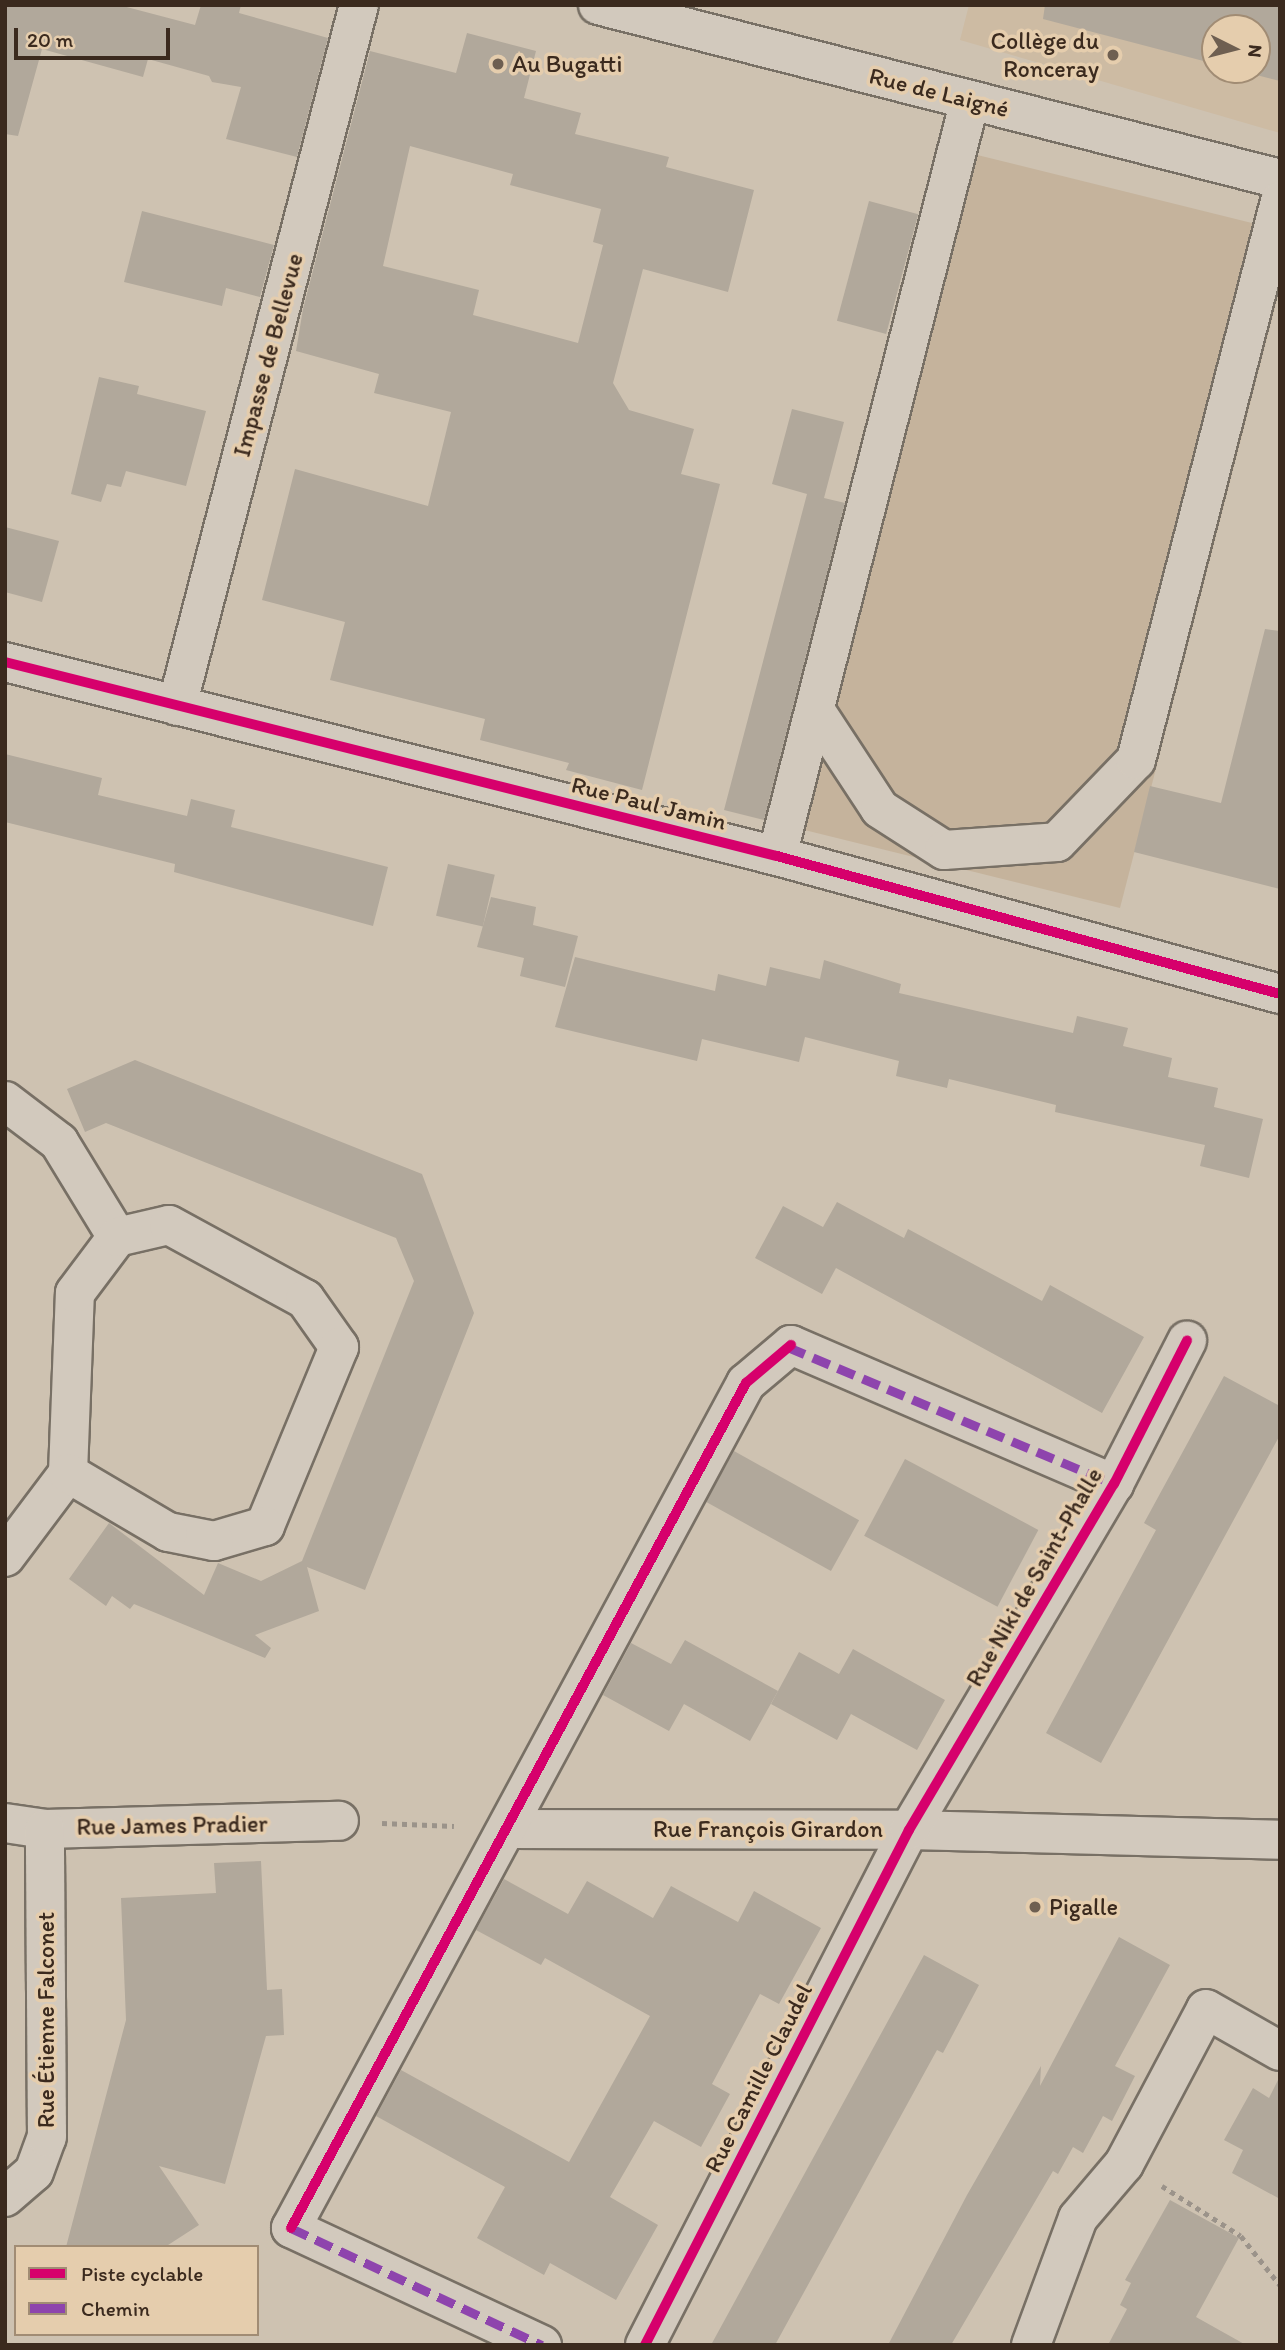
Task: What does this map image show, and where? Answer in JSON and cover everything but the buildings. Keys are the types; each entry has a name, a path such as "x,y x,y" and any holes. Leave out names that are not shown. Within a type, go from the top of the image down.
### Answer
{"street":[{"name":"Impasse de Bellevue","path":"177,706 359,5"},
{"name":"Rue de Laigné","path":"598,5 1280,179"},
{"path":"777,856 971,100"},
{"path":"816,710 880,809 944,849 1057,842 1136,760 1280,201"},
{"name":"Rue Paul Jamin","path":"5,662 777,856 1280,994"},
{"path":"5,1101 59,1142 117,1237"},
{"path":"5,1557 68,1473 75,1293 117,1237 169,1225 305,1299 339,1347 265,1526 214,1541 168,1532 68,1473"},
{"name":"Rue Niki de Saint-Phalle","path":"909,1830 1114,1484 1188,1341"},
{"name":"Rue Niki de Saint-Phalle","path":"507,1829 746,1383 791,1345 1114,1484"},
{"name":"Rue James Pradier","path":"5,1823 46,1829 339,1821"},
{"name":"Rue Étienne Falconet","path":"5,2197 34,2172 47,2137 46,1829"},
{"path":"507,1829 291,2228 542,2345"},
{"name":"Rue François Girardon","path":"507,1829 909,1830 1280,1840"},
{"name":"Rue Camille Claudel","path":"645,2345 909,1830"},
{"path":"1031,2345 1078,2218 1124,2164 1206,2009 1280,2051"}],"path":[{"path":"339,1821 507,1829"},
{"path":"1124,2164 1222,2222 1269,2266 1280,2286"}],"shaded area":[{"name":"Collège du Ronceray","path":"969,5 1280,5 1280,133 960,40"},
{"path":"957,150 1280,230 1280,288 1120,908 764,820 826,583"}],"marked path":[{"path":"788,1347 1114,1484"},
{"path":"294,2222 291,2228 542,2345"}],"cycle path":[{"path":"5,662 777,856 1280,994"},
{"path":"645,2345 909,1830 1114,1484 1187,1341"},
{"path":"291,2228 746,1383 791,1345"}],"place":[{"name":"Collège du Ronceray","path":"1113,55"},
{"name":"Au Bugatti","path":"498,64"},
{"name":"Pigalle","path":"1035,1907"}]}
